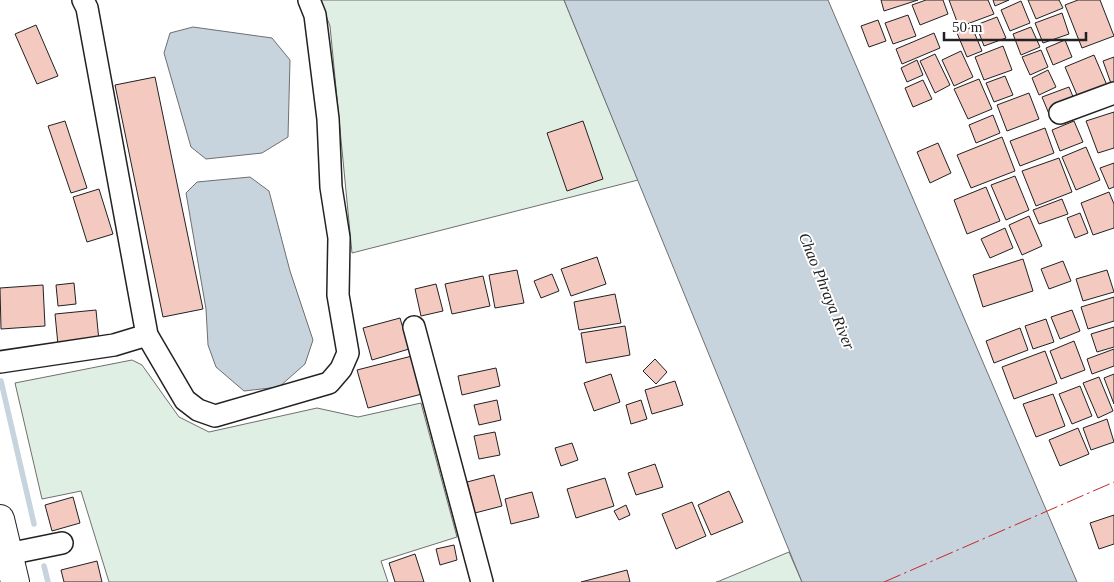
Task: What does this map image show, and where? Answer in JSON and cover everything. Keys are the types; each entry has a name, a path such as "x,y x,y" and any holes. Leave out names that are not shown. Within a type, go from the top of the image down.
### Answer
{"main road":[{"path":"0,519 15,582"}],"street":[{"path":"83,0 87,8 147,335 185,400 198,410 215,416 329,383 341,369 348,353 338,295 339,238 331,187 328,119 315,14 309,0"},
{"path":"1060,112 1114,93"},
{"path":"414,327 474,559 482,582"},
{"path":"0,362 114,345 147,335"},
{"path":"8,554 62,543"}],"green space":[{"path":"320,0 564,0 638,180 352,253 330,26"},
{"path":"132,360 142,365 179,417 209,432 317,408 358,417 421,403 457,537 381,561 388,582 109,582 81,491 42,499 15,383"},
{"path":"789,552 802,582 717,582"}],"water":[{"name":"Chao Phraya River","path":"564,0 828,0 1077,582 802,582"},
{"path":"193,27 272,38 290,60 288,137 262,153 206,159 191,147 164,53 170,33"},
{"path":"250,177 269,191 290,271 313,340 305,364 279,387 244,391 216,367 208,345 206,309 186,193 197,182"}],"building":[{"path":"881,0 918,0 884,11"},
{"path":"926,0 943,0 948,14 920,25 912,5"},
{"path":"949,0 988,0 994,14 959,27"},
{"path":"993,0 1009,0 995,6"},
{"path":"1028,0 1059,0 1063,8 1036,19"},
{"path":"1078,0 1100,0 1114,36 1082,48 1065,5"},
{"path":"1021,1 1030,23 1010,31 1001,10"},
{"path":"1062,13 1069,34 1043,43 1035,23"},
{"path":"908,15 916,36 893,44 885,23"},
{"path":"997,17 1006,38 984,46 976,25"},
{"path":"878,20 886,41 869,47 861,26"},
{"path":"36,25 58,76 37,84 15,34"},
{"path":"972,27 982,51 967,57 957,33"},
{"path":"1031,27 1040,47 1021,55 1013,34"},
{"path":"934,33 940,48 902,64 896,49"},
{"path":"1065,40 1072,57 1053,65 1046,48"},
{"path":"1003,46 1012,70 984,80 975,57"},
{"path":"1041,50 1048,67 1030,75 1022,57"},
{"path":"961,51 973,77 954,86 942,60"},
{"path":"935,54 950,85 935,93 920,61"},
{"path":"1094,55 1109,90 1080,102 1065,67"},
{"path":"1114,57 1114,89 1113,89 1103,61"},
{"path":"917,60 923,75 907,82 901,68"},
{"path":"1048,70 1056,87 1039,95 1032,78"},
{"path":"1005,76 1013,95 994,102 986,83"},
{"path":"155,77 203,309 163,317 115,85"},
{"path":"979,79 992,109 968,119 954,89"},
{"path":"923,80 932,99 913,107 905,88"},
{"path":"1069,87 1076,104 1049,114 1042,97"},
{"path":"1029,93 1039,119 1007,131 997,105"},
{"path":"1114,112 1114,148 1098,153 1086,121"},
{"path":"993,115 1000,133 976,143 969,125"},
{"path":"65,121 87,188 71,193 48,126"},
{"path":"583,121 603,179 567,191 547,133"},
{"path":"1074,121 1083,142 1060,151 1052,130"},
{"path":"1045,128 1054,153 1020,166 1010,141"},
{"path":"1002,137 1015,171 971,188 957,155"},
{"path":"938,143 951,173 930,183 917,152"},
{"path":"1086,147 1100,180 1076,190 1062,157"},
{"path":"1059,158 1072,192 1036,206 1022,171"},
{"path":"1114,163 1114,187 1109,189 1100,168"},
{"path":"1015,176 1029,210 1006,220 991,185"},
{"path":"986,187 1000,221 967,234 954,200"},
{"path":"99,189 113,234 87,242 73,197"},
{"path":"1109,192 1114,204 1114,228 1093,235 1081,203"},
{"path":"1062,199 1068,214 1039,224 1033,210"},
{"path":"1080,213 1088,233 1075,238 1067,218"},
{"path":"1029,216 1042,246 1022,255 1009,225"},
{"path":"1005,228 1013,248 990,258 981,239"},
{"path":"597,257 606,284 571,296 561,269"},
{"path":"1023,259 1033,291 983,307 973,275"},
{"path":"1063,261 1071,281 1049,289 1041,269"},
{"path":"517,270 524,303 495,308 489,275"},
{"path":"1107,270 1114,292 1083,301 1076,279"},
{"path":"552,274 559,291 541,298 534,281"},
{"path":"483,276 490,306 452,314 445,284"},
{"path":"74,283 76,304 58,306 56,285"},
{"path":"436,284 443,311 421,316 415,289"},
{"path":"43,285 45,326 1,329 0,288"},
{"path":"615,294 621,323 579,330 574,302"},
{"path":"1114,297 1114,321 1088,329 1081,307"},
{"path":"96,310 99,341 58,345 55,314"},
{"path":"1072,310 1080,331 1060,339 1051,317"},
{"path":"400,318 409,349 372,360 363,328"},
{"path":"1046,319 1054,342 1033,349 1025,326"},
{"path":"625,326 630,355 586,363 581,333"},
{"path":"1114,327 1114,347 1097,352 1091,334"},
{"path":"1020,328 1028,350 994,363 986,341"},
{"path":"1074,341 1085,370 1061,379 1050,351"},
{"path":"1114,349 1114,366 1092,374 1087,359"},
{"path":"1045,351 1057,383 1014,399 1002,367"},
{"path":"412,356 422,394 368,408 357,370"},
{"path":"655,359 667,372 656,384 643,371"},
{"path":"496,368 500,386 462,395 458,376"},
{"path":"611,374 620,402 594,411 584,383"},
{"path":"1114,374 1114,404 1104,378"},
{"path":"1099,377 1113,411 1098,418 1083,383"},
{"path":"675,381 683,405 652,414 645,390"},
{"path":"1080,386 1092,416 1072,424 1059,394"},
{"path":"1053,394 1065,426 1036,437 1023,404"},
{"path":"497,400 501,420 479,425 474,405"},
{"path":"641,400 647,419 631,424 626,405"},
{"path":"1107,419 1114,442 1091,450 1083,428"},
{"path":"1078,428 1089,454 1060,466 1049,440"},
{"path":"495,432 500,455 479,459 474,436"},
{"path":"572,443 578,460 561,466 555,448"},
{"path":"655,464 663,487 636,495 628,473"},
{"path":"494,475 502,506 475,513 467,482"},
{"path":"605,478 614,506 576,518 567,489"},
{"path":"729,491 743,522 711,535 698,505"},
{"path":"532,492 539,517 511,524 505,499"},
{"path":"73,497 80,523 52,531 45,505"},
{"path":"692,502 706,536 676,549 662,514"},
{"path":"626,505 630,515 619,520 614,511"},
{"path":"1114,515 1114,544 1099,549 1090,523"},
{"path":"454,545 457,560 440,565 436,549"},
{"path":"415,554 424,582 395,582 389,563"},
{"path":"97,561 102,582 64,582 61,570"},
{"path":"627,570 630,582 581,582"}],"waterway":[{"path":"1,381 34,524"},
{"path":"44,566 48,582"}],"power":[{"path":"884,582 1114,482"}]}
